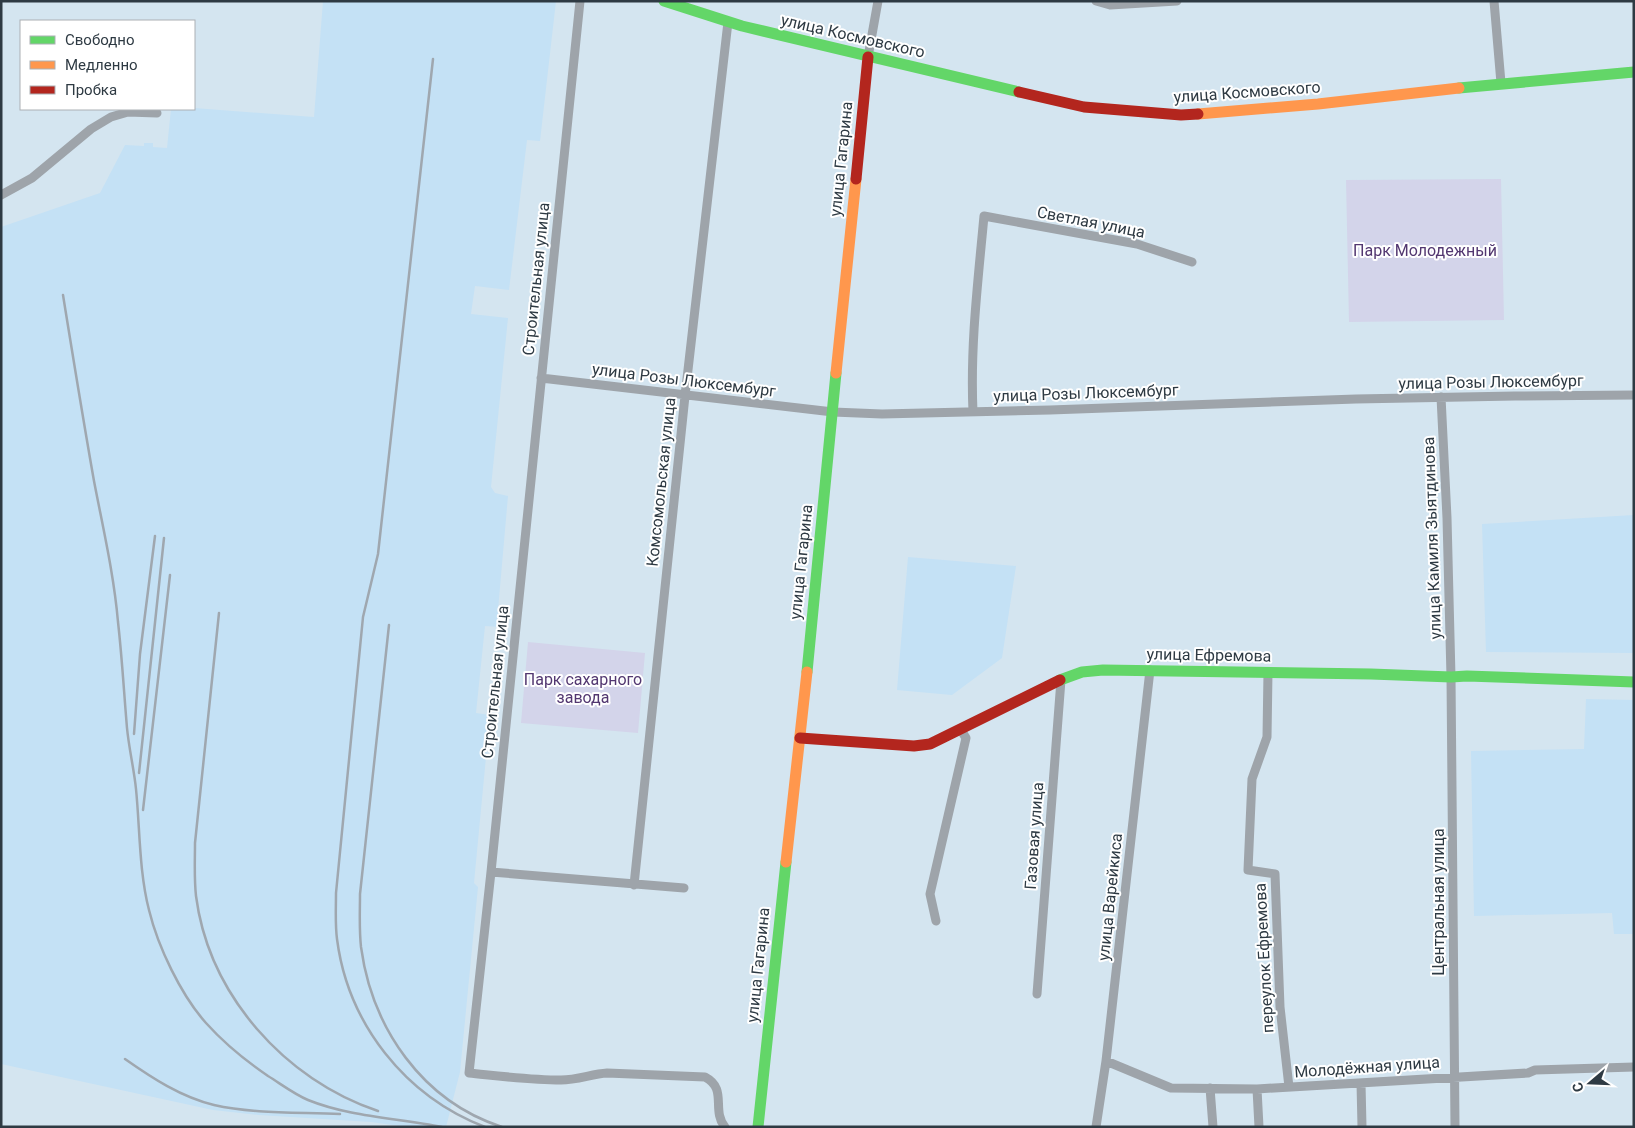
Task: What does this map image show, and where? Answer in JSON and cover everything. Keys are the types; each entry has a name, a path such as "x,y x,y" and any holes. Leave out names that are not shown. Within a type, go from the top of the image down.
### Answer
{"street":[{"name":"Строительная улица","path":"580,1 469,1073 563,1080 607,1073 705,1077 716,1086 719,1114 721,1122 725,1127"},
{"name":"улица Космовского","path":"664,1 728,22 868,57 1084,107 1182,115 1318,104 1501,83 1634,72"},
{"name":"улица Гагарина","path":"758,1127 800,738 868,57 878,1"},
{"path":"1096,1 1110,5 1176,1"},
{"path":"1494,1 1501,83"},
{"name":"Комсомольская улица","path":"634,885 685,396 728,22"},
{"path":"1,195 32,178 91,129 111,117 128,112 157,113"},
{"name":"Светлая улица","path":"973,412 975,310 984,216 1137,244 1192,262"},
{"name":"улица Розы Люксембург","path":"541,378 833,412 882,414 1441,397 1634,395"},
{"name":"улица Камиля Зыятдинова","path":"1441,397 1447,518 1451,677"},
{"name":"улица Ефремова","path":"800,738 914,746 930,744 1061,680 1082,672 1103,670 1467,676 1634,682"},
{"name":"улица Варейкиса","path":"1096,1127 1106,1061 1150,670"},
{"name":"переулок Ефремова","path":"1268,672 1267,737 1252,779 1248,870 1275,874 1280,1007 1289,1087"},
{"name":"Центральная улица","path":"1451,677 1455,1127"},
{"name":"Газовая улица","path":"1037,994 1061,680"},
{"path":"936,920 930,894 966,738 961,730"},
{"path":"491,872 684,888"},
{"name":"Молодёжная улица","path":"1106,1061 1171,1088 1289,1087 1528,1073 1535,1070 1634,1067"},
{"path":"1361,1083 1362,1127"},
{"path":"1210,1088 1213,1127"},
{"path":"1257,1088 1259,1127"}],"shaded area":[{"path":"323,1 556,1 540,141 527,140 509,290 475,286 471,314 508,318 491,487 495,493 508,496 498,610 501,611 499,627 485,626 476,713 490,715 474,883 478,887 460,1072 446,1127 407,1127 371,1122 259,1115 213,1110 1,1064 1,227 100,193 125,145 144,146 144,143 153,143 153,147 167,148 171,110 195,110 195,108 314,117"},
{"path":"1634,515 1634,653 1486,652 1482,524"},
{"path":"908,557 1016,566 1002,658 952,695 897,690"},
{"path":"1586,699 1634,700 1634,934 1614,934 1612,913 1474,916 1471,751 1584,749"}],"green space":[{"name":"Парк Молодежный","path":"1501,179 1504,320 1349,322 1346,180"},
{"name":"Парк сахарного завода","path":"528,642 645,653 638,733 521,723"}],"railway":[{"path":"433,59 378,554 363,617 336,893 336,928 343,970 354,1000 368,1028 385,1053 406,1076 430,1096 456,1114 485,1127"},
{"path":"63,295 114,587 127,728 136,789 143,880 149,910 164,955 188,999 220,1038 243,1058 293,1092 308,1100 340,1110 442,1127"},
{"path":"134,734 140,654 155,536"},
{"path":"139,773 164,538"},
{"path":"143,810 170,575"},
{"path":"219,613 195,843 196,896 204,932 217,967 235,999 257,1029 283,1055 312,1078 344,1097 378,1111"},
{"path":"389,625 360,894 360,940 367,977 376,1006 389,1033 406,1058 425,1080 448,1099 473,1115 502,1127"},
{"path":"125,1059 156,1080 202,1102 229,1108 261,1111 340,1114"}],"traffic: fast":[{"path":"664,1 742,26 1019,92"},
{"path":"1459,88 1634,72"},
{"path":"807,672 836,373"},
{"path":"1060,680 1082,672 1103,670 1467,676 1634,682"},
{"path":"758,1127 786,862"}],"traffic: slow":[{"path":"1198,114 1318,104 1459,88"},
{"path":"836,373 856,179"},
{"path":"786,862 807,672"}],"traffic: jam":[{"path":"856,179 868,57"},
{"path":"1019,92 1084,107 1181,115 1198,114"},
{"path":"800,738 914,746 930,744 1060,680"}]}
